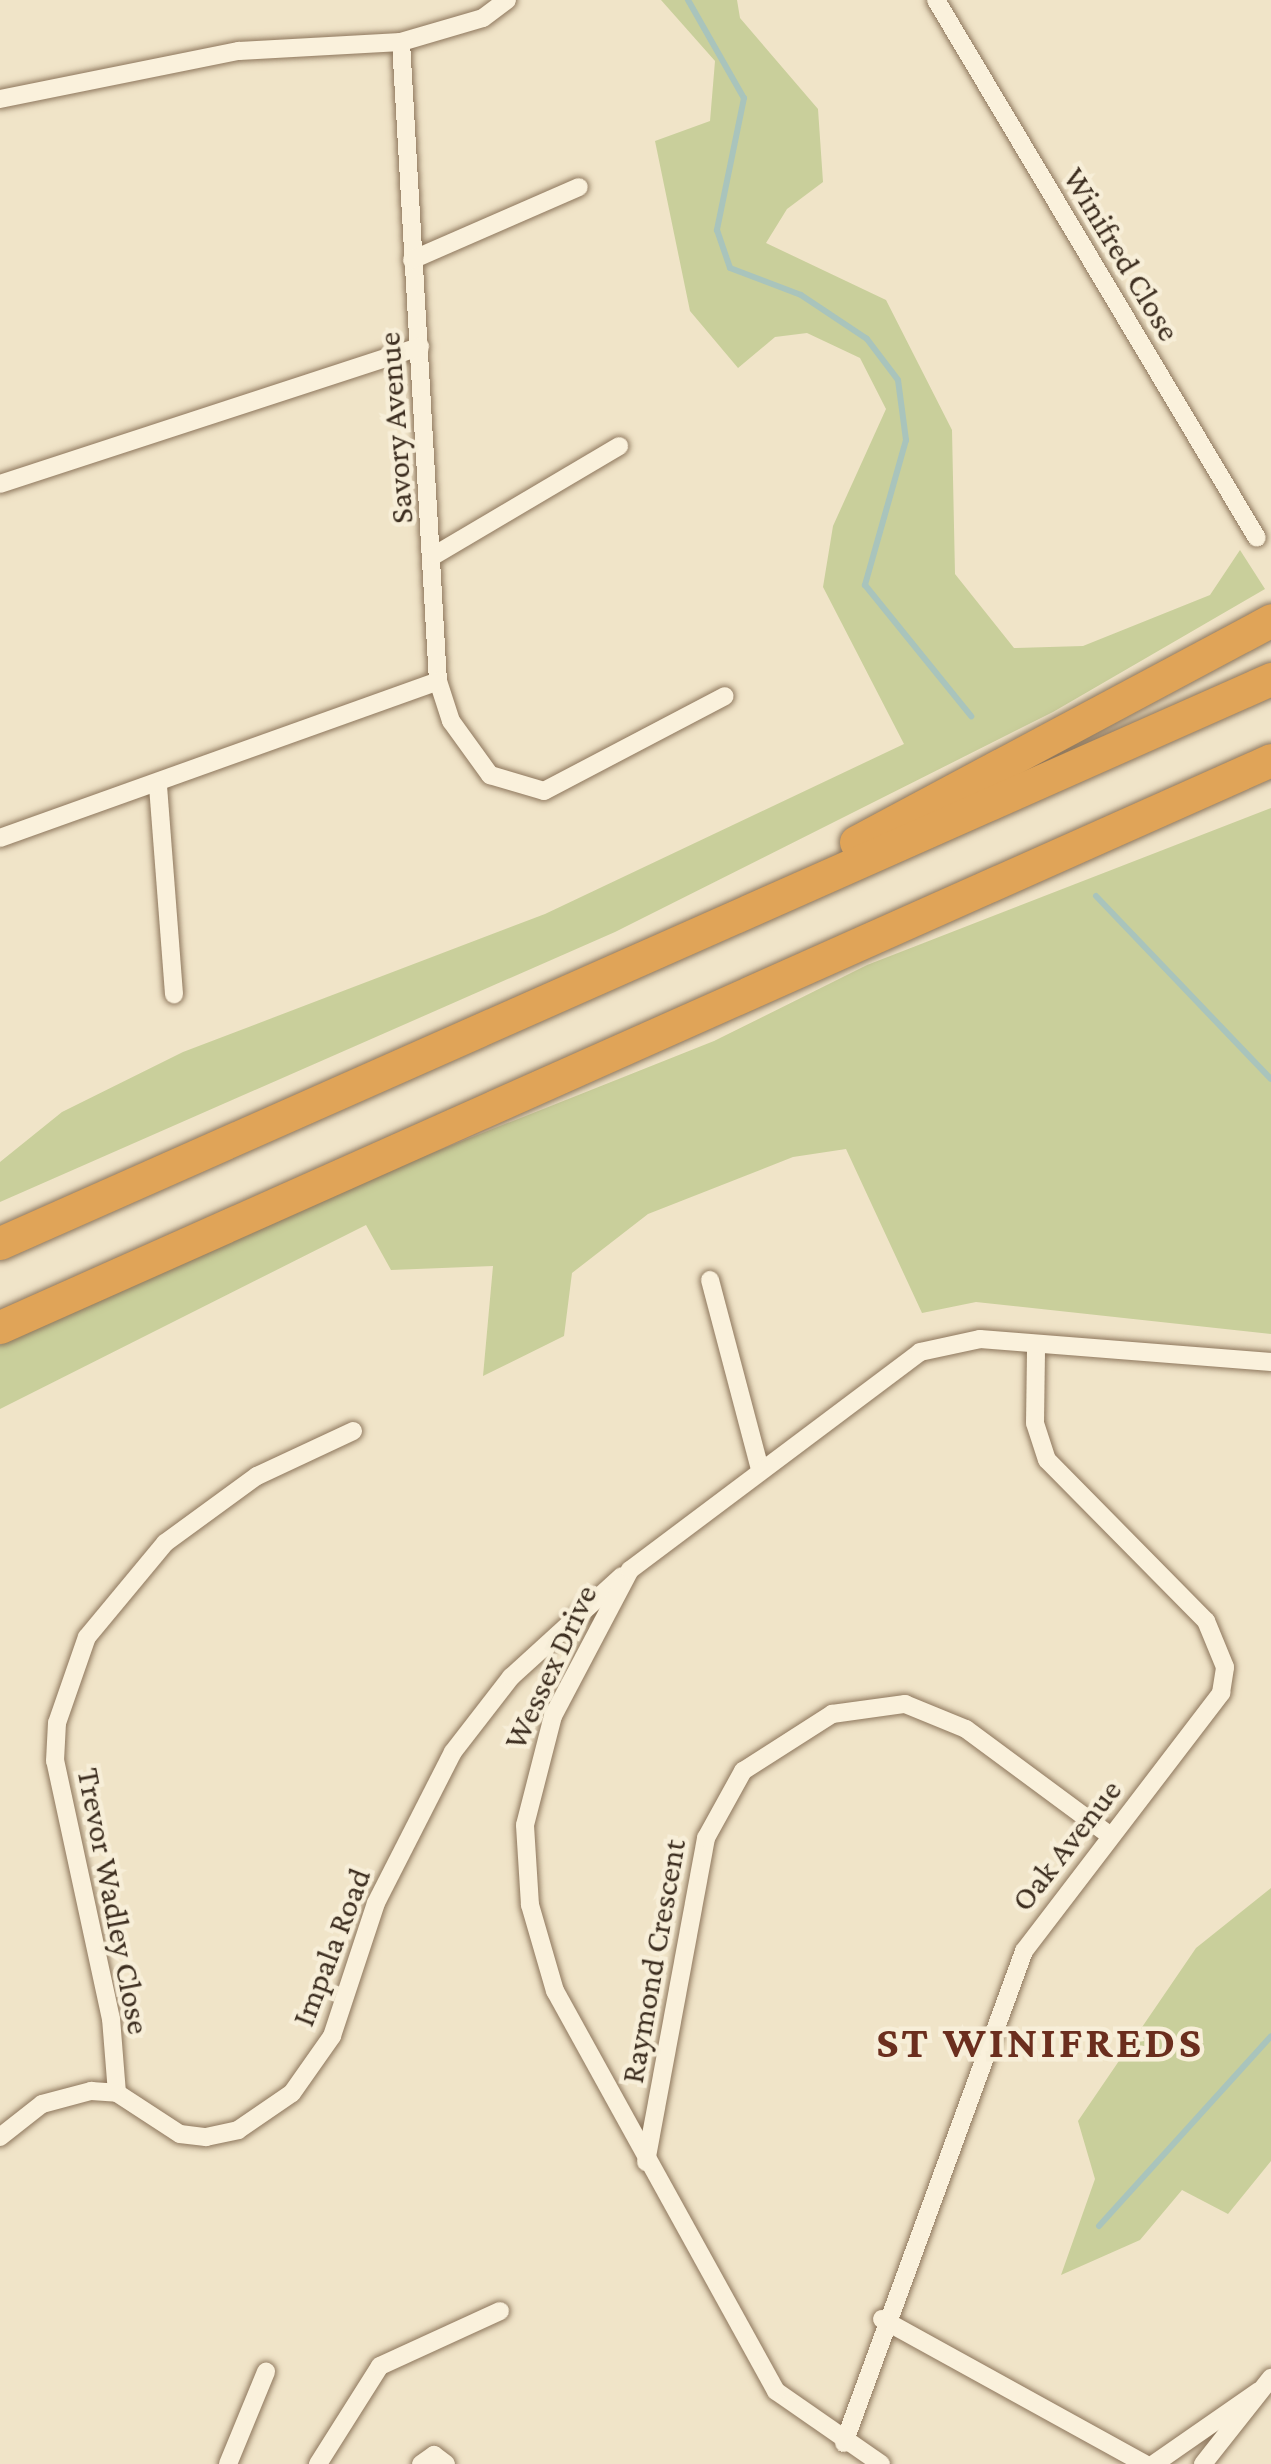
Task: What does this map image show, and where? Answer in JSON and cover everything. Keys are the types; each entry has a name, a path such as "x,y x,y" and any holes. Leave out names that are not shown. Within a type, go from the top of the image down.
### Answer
{"highway":[{"path":"651,956 691,925 1271,620"},
{"path":"0,1244 1271,680"},
{"path":"0,1327 1271,760"},
{"path":"725,1004 788,987 1271,784"}],"street":[{"path":"0,99 239,51 401,42 483,19 507,0"},
{"name":"Winifred Close","path":"936,0 1257,538"},
{"name":"Savory Avenue","path":"401,42 435,555 438,681 464,746 508,787 544,791 725,696"},
{"path":"412,260 579,188"},
{"path":"0,484 420,347"},
{"path":"435,555 619,446"},
{"path":"0,838 158,786 438,681"},
{"path":"158,786 174,994"},
{"path":"710,1280 759,1466"},
{"name":"Wessex Drive","path":"881,2464 844,2443 776,2391 646,2162 540,1950 525,1825 553,1716 630,1570 759,1466 920,1352 980,1339 1271,1362"},
{"name":"Oak Avenue","path":"844,2443 882,2319 1024,1951 1108,1834 1206,1719 1225,1667 1206,1621 1047,1460 1035,1423 1036,1347"},
{"name":"Trevor Wadley Close","path":"117,2093 111,2019 55,1761 57,1723 87,1637 165,1543 257,1476 353,1431"},
{"name":"Impala Road","path":"117,2093 181,2134 206,2137 238,2130 292,2093 332,2036 376,1903 453,1752 511,1677 630,1570"},
{"name":"Raymond Crescent","path":"646,2162 706,1838 743,1771 832,1714 905,1704 966,1729 1108,1834"},
{"path":"0,2137 42,2104 117,2093"},
{"path":"318,2464 380,2366 500,2311"},
{"path":"882,2319 1145,2464"},
{"path":"228,2464 266,2372"},
{"path":"1154,2464 1265,2384"},
{"path":"1203,2464 1265,2384"},
{"path":"421,2464 434,2455 446,2464"}],"green space":[{"path":"661,0 737,0 740,18 818,109 823,182 787,209 766,243 886,300 952,430 955,574 1014,648 1083,646 1210,595 1240,550 1265,589 1053,712 615,932 0,1202 0,1162 62,1112 183,1052 545,914 904,744 823,587 833,526 886,409 860,358 807,333 775,337 738,368 690,311 655,141 710,121 715,61"},
{"path":"1271,808 1271,1334 976,1302 922,1313 846,1149 793,1157 648,1214 572,1273 564,1336 483,1376 493,1266 391,1270 366,1225 0,1409 0,1345 397,1167 714,1041 867,965"},
{"path":"1271,1888 1271,2161 1228,2214 1182,2190 1140,2240 1061,2275 1095,2179 1078,2121 1196,1948"}],"waterway":[{"path":"688,0 744,98 717,230 730,268 801,295 867,339 898,380 906,440 865,585 971,716"},
{"path":"1096,896 1271,1079"},
{"path":"1099,2226 1271,2036"}],"district":[{"name":"ST WINIFREDS","path":"1040,2043"}]}
